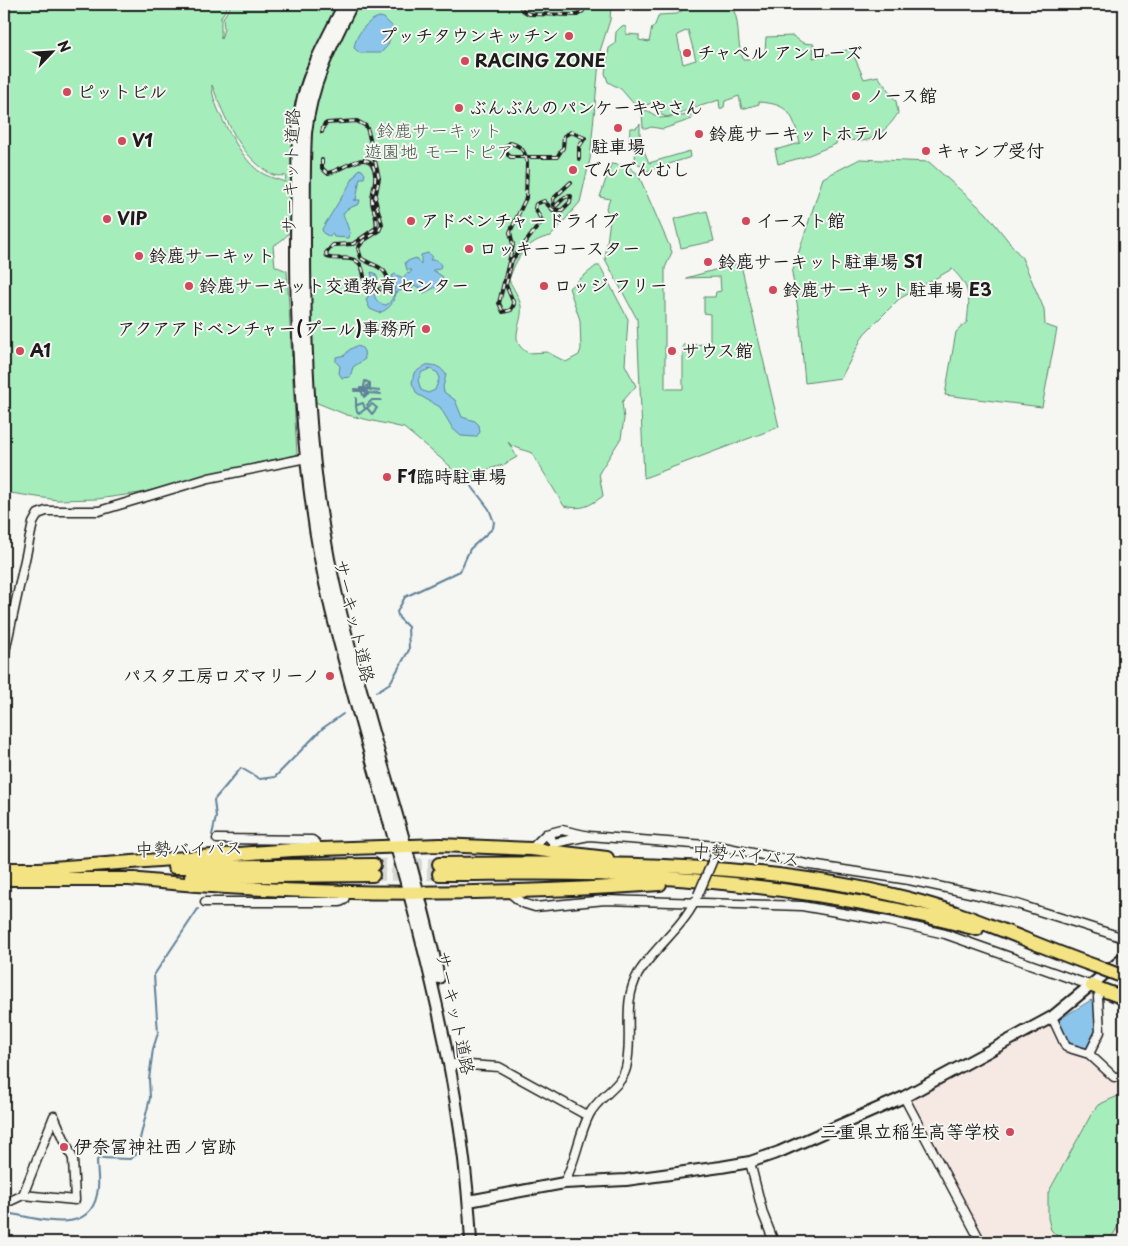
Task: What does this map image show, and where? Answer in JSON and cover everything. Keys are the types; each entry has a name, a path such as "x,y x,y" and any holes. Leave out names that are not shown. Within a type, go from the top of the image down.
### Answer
{"highway":[{"path":"39,869 318,849 450,845 531,849 666,866"},
{"name":"中勢バイパス","path":"1039,946 912,912 817,894 616,875 439,869 666,866 792,877 908,898 958,914 1124,977"},
{"name":"中勢バイパス","path":"4,869 373,870 129,880 4,879"},
{"path":"129,880 181,885 346,893 509,892 697,882"},
{"path":"1095,992 1124,998"}],"street":[{"name":"サーキット道路","path":"344,4 307,83 298,124 296,290 300,397 331,607 401,847 443,1026 468,1180 471,1242"},
{"name":"サーキット道路","path":"310,457 306,334 306,132 310,104 318,76 352,4"},
{"path":"4,656 33,523 38,514 46,511 99,511 209,478 310,457"},
{"path":"531,849 546,834 562,830 589,836 719,846 811,865 909,880 1017,904 1124,938"},
{"path":"546,834 554,843 589,836"},
{"path":"217,839 312,840 316,843 318,849"},
{"path":"564,1183 575,1161 588,1116 596,1104 622,1078 624,1073 629,1044 627,1013 629,996 638,974 693,904 715,855"},
{"path":"413,892 438,972 465,1136 468,1180"},
{"path":"509,892 522,903 535,907 605,900 693,904 764,903 792,905 888,920 944,934 1095,992"},
{"path":"205,902 340,902 344,900 346,893"},
{"path":"469,1201 564,1183 626,1180 750,1162 808,1141 904,1097 1052,1017 1095,992 1124,958"},
{"path":"1088,1054 1100,1032 1095,992"},
{"path":"1052,1017 1066,1048 1088,1054 1114,1077 1124,1077"},
{"path":"454,1064 499,1067 588,1116"},
{"path":"904,1097 981,1242"},
{"path":"4,1204 23,1195 75,1200 74,1159 54,1116 23,1195"},
{"path":"750,1162 763,1214 774,1242"}],"shaded area":[{"path":"1049,1024 1059,1046 1064,1050 1085,1055 1108,1077 1124,1081 1124,1242 985,1242 911,1104 913,1099"}],"green space":[{"name":"鈴鹿サーキット 遊園地 モートピア","path":"4,4 229,4 221,17 221,39 224,29 223,18 232,4 611,4 610,20 600,51 590,159 580,202 551,236 535,241 524,251 515,264 509,280 521,306 517,331 518,343 528,353 547,352 566,362 579,355 581,349 580,320 569,288 596,266 600,266 628,319 625,365 636,386 622,402 624,419 621,438 599,473 603,496 585,507 564,506 532,453 512,446 508,442 517,457 503,465 482,471 485,476 484,481 479,480 467,485 454,478 450,466 404,428 347,415 315,402 293,184 288,183 292,205 290,230 285,237 273,246 275,266 287,271 297,455 140,493 97,499 57,500 4,492","holes":["212,85 234,135 250,157 271,174 286,176 285,182 261,173 241,152 221,116"]},
{"path":"692,4 730,4 736,17 739,45 743,59 753,59 765,52 766,37 793,36 803,43 814,44 813,58 851,49 864,79 878,76 896,101 898,113 887,127 873,138 861,141 837,139 836,144 804,157 778,164 775,150 800,143 795,125 789,113 778,105 759,102 759,104 742,109 739,96 725,101 724,107 720,109 719,100 667,117 659,114 662,110 654,101 639,110 621,89 608,82 605,73 609,48 615,44 616,32 622,26 626,27 626,34 639,35 639,40 649,42 652,27 654,27 659,15 677,14","holes":["688,30 696,60 683,64 677,35"]},
{"path":"646,110 660,118 691,115 692,119 663,129 651,127 646,129 643,127 642,113"},
{"path":"640,124 640,141 649,163 690,151 691,157 647,171 635,161 636,146 629,145 630,128 636,128"},
{"path":"860,159 929,162 986,213 1022,258 1044,309 1045,325 1057,329 1042,407 945,395 956,332 967,322 969,306 966,287 952,269 899,299 864,334 841,378 805,383 799,315 792,273 823,178"},
{"path":"611,164 628,166 638,174 672,252 665,268 665,389 683,389 683,345 710,344 710,314 704,313 704,297 715,297 716,292 721,291 720,277 686,278 736,264 741,265 779,427 644,478 637,319 605,259 610,219 606,208 610,199 600,197"},
{"path":"707,211 714,241 681,248 674,219"},
{"path":"1120,1095 1124,1096 1124,1216 1113,1235 1105,1242 1063,1242 1051,1230 1048,1218 1048,1193 1092,1113 1098,1105"}],"water":[{"path":"379,17 384,18 393,27 388,45 381,53 360,53 354,48 362,29 370,21"},
{"path":"359,169 365,174 364,178 360,178 356,200 360,200 359,204 347,209 343,214 350,233 349,238 334,237 332,233 330,237 323,233 322,229"},
{"path":"428,253 432,256 430,260 437,260 441,265 440,269 433,270 443,277 436,287 424,293 419,287 414,286 410,292 406,288 395,293 392,303 386,310 379,313 370,309 366,300 372,286 371,272 375,273 378,279 374,281 376,299 378,302 386,305 391,300 394,292 394,279 392,276 395,274 403,278 412,270 407,270 405,262 416,258 421,265 421,255"},
{"path":"356,346 361,347 364,351 365,359 353,367 350,377 342,378 339,373 340,366 336,362 336,357 345,355"},
{"path":"426,365 432,365 442,370 446,375 443,387 444,392 455,400 462,417 475,421 479,425 480,432 476,437 461,436 453,429 440,407 417,394 412,383 414,373","holes":["430,369 438,373 439,379 435,390 428,393 421,390 418,380 422,372"]},
{"path":"1091,1000 1094,1002 1096,1035 1088,1049 1070,1044 1064,1038 1057,1021"}],"waterway":[{"path":"354,389 364,389 366,389 368,389 370,388 370,383 365,381 364,387 366,389 367,389 370,389"},
{"path":"369,384 367,386 370,390 380,391"},
{"path":"368,393 364,388 360,388 364,397 369,393"},
{"path":"354,391 367,391"},
{"path":"366,392 365,395 368,395"},
{"path":"368,393 381,394"},
{"path":"356,398 356,405"},
{"path":"367,405 372,400 381,400"},
{"path":"357,405 363,403 365,409"},
{"path":"356,406 357,412 360,413 372,404 377,408 372,414 367,408"},
{"path":"376,692 390,683 409,650 408,627 399,618 397,612 405,597 460,571 470,549 493,528 494,522 489,509 470,484"},
{"path":"212,835 216,817 214,800 241,768 260,779 275,777 323,728 343,714"},
{"path":"4,1213 61,1221 74,1220 86,1215 94,1204 98,1188 97,1160 100,1158 130,1159 136,1155 150,1098 149,1079 153,1049 158,1033 154,975 198,909"}],"tunnel":[{"path":"374,865 439,864"},
{"path":"373,875 439,874"}],"railway":[{"path":"520,4 522,10 529,14 577,15 583,11 584,4"},
{"path":"322,132 324,125 327,123 357,121 366,126 368,131 379,178 375,199 382,224 379,231 363,241 358,248 361,258 385,272 388,282 379,290 368,286 363,270 358,262 351,259 327,257 326,253 333,245 353,244 376,228 377,224 372,202 375,183 373,165 368,161 362,160 327,173 322,168 322,160"},
{"path":"571,182 553,199 556,206 565,197 571,196 570,202 562,210 553,210 544,201 536,204 535,208 542,221 512,260 506,285 514,304 511,310 503,312 499,303 513,245 510,232 526,198 527,163 526,159 525,156 524,152 520,147 510,143 505,147 508,155 511,157 557,157 563,148 564,136 571,132 585,138 579,147 579,159"}],"place":[{"name":"プッチタウンキッチン","path":"569,36"},
{"name":"チャペル アンローズ","path":"687,53"},
{"name":"RACING ZONE","path":"465,61"},
{"name":"ピットビル","path":"67,92"},
{"name":"ノース館","path":"856,96"},
{"name":"ぶんぶんのパンケーキやさん","path":"459,108"},
{"name":"駐車場","path":"618,128"},
{"name":"鈴鹿サーキットホテル","path":"699,134"},
{"name":"V1","path":"122,141"},
{"name":"キャンプ受付","path":"926,151"},
{"name":"でんでんむし","path":"573,170"},
{"name":"VIP","path":"107,219"},
{"name":"アドベンチャードライブ","path":"411,221"},
{"name":"イースト館","path":"746,221"},
{"name":"ロッキーコースター","path":"469,249"},
{"name":"鈴鹿サーキット","path":"139,256"},
{"name":"鈴鹿サーキット駐車場 S1","path":"708,262"},
{"name":"鈴鹿サーキット交通教育センター","path":"189,286"},
{"name":"ロッジ フリー","path":"544,286"},
{"name":"鈴鹿サーキット駐車場 E3","path":"773,290"},
{"name":"アクアアドベンチャー(プール)事務所","path":"426,329"},
{"name":"A1","path":"20,351"},
{"name":"サウス館","path":"672,351"},
{"name":"F1臨時駐車場","path":"387,477"},
{"name":"パスタ工房ロズマリーノ","path":"330,676"},
{"name":"三重県立稲生高等学校","path":"1010,1132"},
{"name":"伊奈冨神社西ノ宮跡","path":"64,1147"}]}
